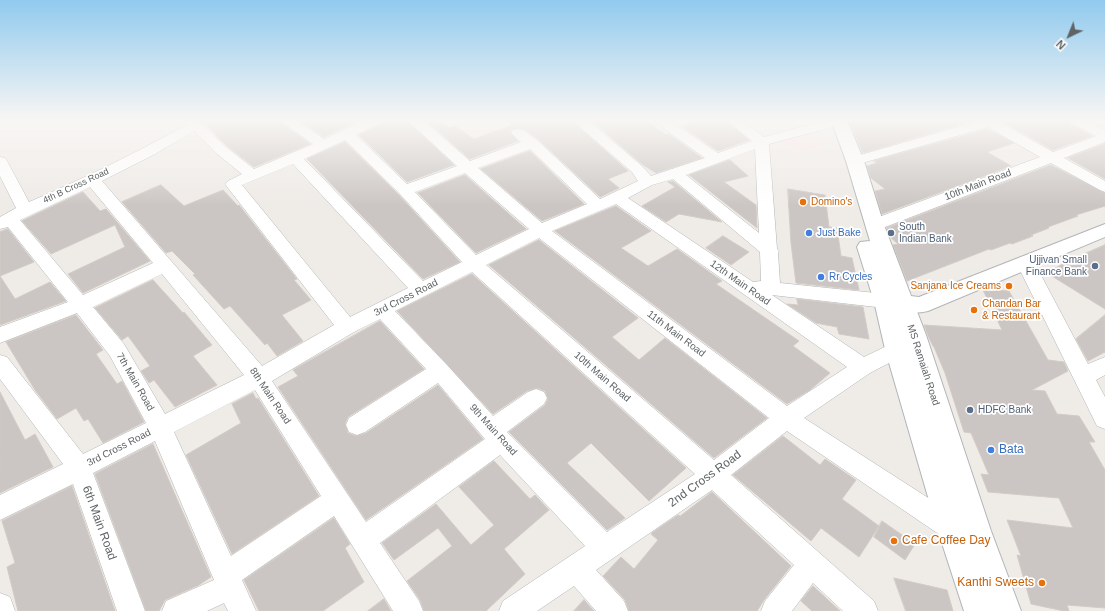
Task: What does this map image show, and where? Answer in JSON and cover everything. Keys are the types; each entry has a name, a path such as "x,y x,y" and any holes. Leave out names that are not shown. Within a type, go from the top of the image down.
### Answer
{"main road":[{"name":"MS Ramaiah Road","path":"840,149 860,226 894,302 1005,611"},
{"name":"MS Ramaiah Road","path":"849,149 855,161 874,224 894,302 897,349 952,528 980,611"},
{"path":"894,302 920,305 1105,230"}],"street":[{"name":"4th B Cross Road","path":"12,218 93,180 154,149"},
{"path":"220,149 252,175"},
{"path":"313,149 295,158 233,184 347,327"},
{"name":"10th Main Road","path":"362,149 405,190 473,263 713,474 864,611"},
{"name":"11th Main Road","path":"446,149 540,230 786,418 952,528"},
{"path":"405,190 517,149"},
{"path":"538,149 598,206"},
{"path":"613,149 637,169 647,182"},
{"path":"701,149 716,159"},
{"name":"3rd Cross Road","path":"0,508 259,378 347,327 540,230 617,198 647,182 676,174 744,149"},
{"path":"762,149 770,251 771,288"},
{"path":"855,161 897,149"},
{"path":"1033,149 1105,186"},
{"name":"10th Main Road","path":"874,224 1074,149"},
{"path":"295,158 421,290"},
{"name":"7th Main Road","path":"0,161 12,218 79,305 117,350 160,427 242,611"},
{"path":"676,174 770,251"},
{"name":"8th Main Road","path":"93,180 259,378 409,611"},
{"name":"12th Main Road","path":"617,198 864,367"},
{"path":"1025,262 1105,418"},
{"path":"0,335 79,305 165,265"},
{"path":"744,286 894,302"},
{"name":"9th Main Road","path":"382,310 440,371 496,436 605,548"},
{"name":"2nd Cross Road","path":"513,611 713,474 786,418 864,367 897,349"},
{"name":"6th Main Road","path":"0,363 80,468 131,611"},
{"path":"1084,376 1105,365"},
{"path":"357,425 440,371"},
{"path":"364,539 496,436 536,398"},
{"path":"176,611 228,580 337,499"},
{"path":"775,611 812,563"},
{"path":"576,568 614,611"},
{"path":"0,606 1,611"}],"shaded area":[{"path":"789,149 811,149 793,152"}],"building":[{"path":"230,149 299,149 254,167"},
{"path":"330,149 352,149 398,194 460,262 423,279 307,159"},
{"path":"373,149 436,149 454,165 407,182"},
{"path":"458,149 498,149 470,159"},
{"path":"548,149 603,149 628,171 608,179 619,188 600,197"},
{"path":"624,149 689,149 702,158 656,173 643,165"},
{"path":"714,149 725,149 718,151"},
{"path":"861,149 878,149 863,153"},
{"path":"918,149 997,149 987,152 1011,166 882,214 875,191 885,189 871,178 867,166 877,163 874,161"},
{"path":"1093,149 1105,149 1105,179 1068,158"},
{"path":"530,151 584,204 542,221 481,169"},
{"path":"730,160 748,176 724,182 756,205 757,228 689,175"},
{"path":"1051,165 1105,193 1105,206 1076,215 1078,216 1048,227 1049,228 1031,235 1033,236 1012,244 1010,243 991,250 989,249 907,281 893,245 898,244 890,237 887,228"},
{"path":"465,175 526,229 476,253 418,193"},
{"path":"673,181 722,222 679,214 666,222 642,206 675,187 668,182"},
{"path":"161,185 184,206 223,190 238,206 239,205 297,279 294,280 311,300 282,315 303,341 277,356 267,343 265,345 230,306 224,309 193,275 195,274 172,251 166,253 122,202"},
{"path":"788,189 825,195 829,227 837,228 841,256 852,258 859,290 796,283 791,243"},
{"path":"83,192 100,211 106,209 150,261 83,293 68,274 125,247 115,225 51,254 22,221"},
{"path":"616,206 651,231 621,248 648,266 677,249 722,281 716,284 799,341 793,346 830,373 810,390 787,404 555,231"},
{"path":"8,229 34,262 0,276 0,232"},
{"path":"723,236 749,252 731,265 706,248"},
{"path":"539,240 638,318 612,337 639,360 665,338 767,418 714,458 489,265"},
{"path":"1105,245 1105,309 1047,273 1066,262"},
{"path":"472,274 686,468 649,501 591,443 567,463 625,518 607,530 509,432 545,405 548,399 545,391 537,388 527,391 493,414 397,311"},
{"path":"0,276 15,299 50,282 66,301 0,325"},
{"path":"153,280 183,313 184,312 212,345 193,356 217,385 175,407 154,380 149,383 141,371 150,366 128,336 122,340 95,308"},
{"path":"983,290 1009,291 1048,360 1064,362 1068,371 1032,390 1045,391 1057,414 1079,416 1095,442 1089,442 1105,470 1105,608 1067,605 1069,611 1064,611 1031,604 1017,555 1021,556 1007,520 1073,528 1059,498 988,492 981,474 989,475 971,433 964,432 945,373 924,325 1002,330"},
{"path":"797,299 863,307 869,339 839,334 837,327 816,323 787,304 798,305"},
{"path":"76,315 103,350 96,354 117,384 122,381 144,422 103,443 88,419 84,421 76,408 57,419 35,390 6,342"},
{"path":"1105,315 1105,352 1088,361 1076,339"},
{"path":"380,321 424,369 348,417 345,424 348,433 356,436 366,433 438,385 483,439 366,520 278,387 298,376 293,370"},
{"path":"0,392 25,440 35,434 53,467 0,493"},
{"path":"253,393 256,399 258,398 319,496 232,554 186,455 241,423 232,404"},
{"path":"783,436 820,465 825,459 856,480 842,499 879,526 859,557 821,528 811,541 733,475"},
{"path":"153,444 211,577 199,585 165,600 159,611 146,611 95,474"},
{"path":"494,461 530,499 535,495 549,510 504,549 525,574 486,611 424,611 420,600 407,581 452,546 438,528 394,560 382,543 436,504 471,545 494,525 459,487"},
{"path":"72,486 115,611 18,611 7,567 15,563 2,521"},
{"path":"712,492 791,566 757,611 629,611 625,600 603,576 621,557 634,569 658,540 651,534 653,532 678,515 680,516"},
{"path":"334,518 350,544 345,548 364,582 323,611 259,611 244,580"},
{"name":"Cafe Coffee Day","path":"882,521 915,544 905,560 874,537"},
{"path":"894,578 947,590 953,611 906,611"},
{"path":"813,586 840,611 812,611 801,601"},
{"path":"384,599 391,611 368,611"},
{"path":"584,600 594,611 574,611"}],"place":[{"name":"Domino's","path":"803,202"},
{"name":"Just Bake","path":"809,233"},
{"name":"South Indian Bank","path":"891,233"},
{"name":"Ujjivan Small Finance Bank","path":"1095,266"},
{"name":"Rr Cycles","path":"821,277"},
{"name":"Sanjana Ice Creams","path":"1009,286"},
{"name":"Chandan Bar & Restaurant","path":"974,310"},
{"name":"HDFC Bank","path":"970,410"},
{"name":"Bata","path":"991,450"},
{"name":"Cafe Coffee Day","path":"894,541"},
{"name":"Kanthi Sweets","path":"1042,583"}]}
